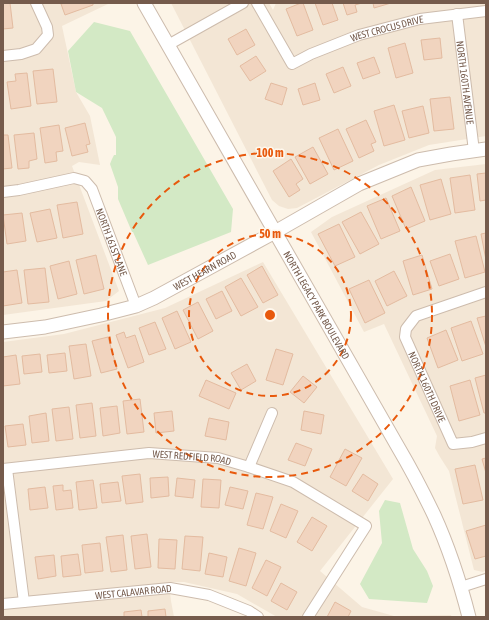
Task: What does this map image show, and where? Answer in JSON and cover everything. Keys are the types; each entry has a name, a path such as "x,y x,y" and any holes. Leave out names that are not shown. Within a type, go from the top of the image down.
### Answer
{"street":[{"path":"3,56 21,54 36,49 48,35 47,27 36,3"},
{"name":"NORTH LEGACY PARK BOULEVARD","path":"144,3 418,482 445,540 461,587 469,617"},
{"path":"168,45 244,3"},
{"name":"WEST CROCUS DRIVE","path":"257,3 292,64 311,54 359,35 420,19 486,11"},
{"name":"NORTH 160TH AVENUE","path":"457,14 480,150"},
{"name":"WEST HEARN ROAD","path":"3,332 44,327 136,306 154,298 275,232 359,184 418,160 480,150"},
{"name":"NORTH 161ST LANE","path":"3,192 74,178 85,182 92,189 136,306"},
{"name":"NORTH 160TH DRIVE","path":"486,292 416,316 406,329 405,337 453,444 472,442 486,438"},
{"path":"249,467 272,413"},
{"name":"WEST REDFIELD ROAD","path":"5,469 150,452 218,458 293,482 366,526 308,617"},
{"path":"5,469 24,602"},
{"path":"461,587 486,579"},
{"name":"WEST CALAVAR ROAD","path":"3,604 170,588 209,595 249,611 258,617"}],"shaded area":[{"path":"3,3 110,3 62,26 76,92 90,116 100,165 79,162 72,166 119,291 106,301 3,315"},
{"path":"171,3 269,3 273,10 276,3 486,3 486,136 429,145 379,165 297,208 288,209 279,206 272,200"},
{"path":"486,164 486,570 483,572 474,570 449,471 435,448 437,436 384,324 364,332 311,232 332,217 435,170"},
{"path":"263,262 393,479 320,571 362,607 394,616 451,615 452,617 277,617 237,594 184,582 169,582 174,617 3,617 3,342 64,334 165,308"}],"green space":[{"path":"94,22 130,31 233,209 231,232 148,265 118,199 118,187 110,164 114,155 116,155 116,137 102,108 76,92 68,51"},
{"path":"385,500 400,503 413,549 427,571 433,586 427,603 369,599 360,584 382,543 379,511"}],"building":[{"path":"3,3 10,3 13,28 3,29"},
{"path":"93,3 93,5 65,15 61,4"},
{"path":"303,3 313,30 297,36 286,9"},
{"path":"315,3 332,3 338,20 323,25"},
{"path":"343,3 362,3 355,5 357,12 347,15"},
{"path":"373,3 391,3 374,8"},
{"path":"246,29 255,45 237,55 228,39"},
{"path":"440,38 442,58 424,60 421,40"},
{"path":"405,43 413,73 396,78 388,48"},
{"path":"256,56 266,71 250,81 240,66"},
{"path":"374,57 380,73 363,79 357,63"},
{"path":"343,67 351,86 334,93 326,74"},
{"path":"53,69 57,102 37,104 33,71"},
{"path":"27,73 31,106 11,109 7,82 16,81 15,74"},
{"path":"271,83 287,88 282,105 265,99"},
{"path":"315,83 320,100 303,105 298,89"},
{"path":"450,97 454,129 434,131 430,99"},
{"path":"394,105 405,140 384,146 374,111"},
{"path":"423,106 429,133 409,138 402,111"},
{"path":"366,120 376,142 371,144 374,151 359,158 346,129"},
{"path":"85,123 90,144 86,145 88,152 72,156 65,128"},
{"path":"59,125 63,151 56,152 57,161 45,163 40,128"},
{"path":"338,129 353,161 334,170 319,138"},
{"path":"34,133 37,159 29,161 29,168 18,169 14,135"},
{"path":"3,135 8,135 12,168 3,169"},
{"path":"313,147 328,174 310,184 295,157"},
{"path":"291,159 303,179 296,184 300,190 289,197 273,171"},
{"path":"486,173 486,200 480,201 477,174"},
{"path":"470,175 475,210 455,213 450,178"},
{"path":"441,179 451,214 430,220 420,185"},
{"path":"411,187 425,221 406,229 392,196"},
{"path":"386,198 400,231 381,239 367,206"},
{"path":"77,202 83,234 63,238 57,205"},
{"path":"50,209 57,238 37,242 30,213"},
{"path":"361,212 379,244 360,254 342,222"},
{"path":"22,213 26,241 7,244 3,215"},
{"path":"339,224 355,257 335,266 318,234"},
{"path":"486,233 486,260 481,234"},
{"path":"476,236 485,272 465,278 455,241"},
{"path":"450,254 459,279 439,286 430,261"},
{"path":"96,255 104,289 84,294 76,260"},
{"path":"422,255 432,289 413,295 403,261"},
{"path":"69,261 77,294 58,299 50,266"},
{"path":"262,266 278,295 263,303 247,275"},
{"path":"45,268 49,302 28,304 24,270"},
{"path":"17,270 22,303 3,306 3,272"},
{"path":"394,271 407,296 387,306 375,281"},
{"path":"241,278 258,307 241,316 225,287"},
{"path":"369,280 385,313 365,323 349,289"},
{"path":"222,291 232,311 216,319 206,299"},
{"path":"198,302 213,331 198,339 183,310"},
{"path":"177,311 191,342 175,349 162,318"},
{"path":"486,316 486,347 477,318"},
{"path":"471,321 483,354 462,361 451,328"},
{"path":"155,322 166,349 149,355 139,328"},
{"path":"446,330 458,360 438,368 427,338"},
{"path":"124,332 126,338 135,335 144,362 128,368 116,335"},
{"path":"108,337 117,369 101,373 92,341"},
{"path":"86,344 91,376 74,379 69,346"},
{"path":"276,349 293,354 283,385 266,380"},
{"path":"65,353 67,371 49,373 47,355"},
{"path":"40,354 42,372 24,374 22,356"},
{"path":"16,355 20,384 3,386 3,357"},
{"path":"247,364 256,381 241,390 231,373"},
{"path":"486,375 486,413 484,413 475,378"},
{"path":"303,376 317,387 304,403 290,392"},
{"path":"206,380 236,393 229,409 199,396"},
{"path":"470,380 480,415 459,421 450,386"},
{"path":"140,399 144,432 127,434 123,401"},
{"path":"92,403 96,436 80,438 76,405"},
{"path":"117,406 120,433 103,436 100,408"},
{"path":"69,407 73,439 56,441 52,409"},
{"path":"172,411 174,431 156,433 154,413"},
{"path":"304,411 324,415 321,434 301,430"},
{"path":"46,413 49,441 32,443 29,416"},
{"path":"209,418 229,422 226,440 205,436"},
{"path":"23,424 26,445 8,447 5,426"},
{"path":"296,443 312,449 305,466 288,460"},
{"path":"345,449 362,458 346,486 330,477"},
{"path":"486,458 486,473 482,459"},
{"path":"475,465 483,500 463,504 455,469"},
{"path":"140,474 143,502 126,504 122,476"},
{"path":"363,474 378,484 368,501 352,491"},
{"path":"168,477 169,496 151,498 150,478"},
{"path":"177,478 195,480 193,498 175,496"},
{"path":"203,479 221,480 219,508 201,507"},
{"path":"93,480 97,508 79,510 76,482"},
{"path":"118,482 121,501 102,503 100,484"},
{"path":"63,485 63,491 71,490 73,508 56,510 53,486"},
{"path":"45,487 48,508 30,510 28,489"},
{"path":"230,487 248,491 243,509 225,505"},
{"path":"256,493 273,497 263,529 247,525"},
{"path":"281,504 298,511 286,538 270,531"},
{"path":"312,517 327,526 312,551 297,542"},
{"path":"486,525 486,556 475,559 466,531"},
{"path":"147,534 151,567 135,569 131,536"},
{"path":"123,535 127,570 111,572 106,537"},
{"path":"185,536 203,537 200,571 182,569"},
{"path":"159,539 177,540 175,569 158,568"},
{"path":"100,543 103,571 85,573 82,545"},
{"path":"239,548 256,553 246,586 229,581"},
{"path":"209,553 227,557 223,577 205,574"},
{"path":"78,554 81,575 63,577 61,556"},
{"path":"54,555 56,576 38,579 35,557"},
{"path":"266,560 281,567 267,596 252,588"},
{"path":"281,583 297,592 287,610 271,601"},
{"path":"335,602 351,611 348,617 327,617"},
{"path":"165,609 166,617 148,617 148,611"},
{"path":"141,610 142,617 124,617 124,612"}]}
